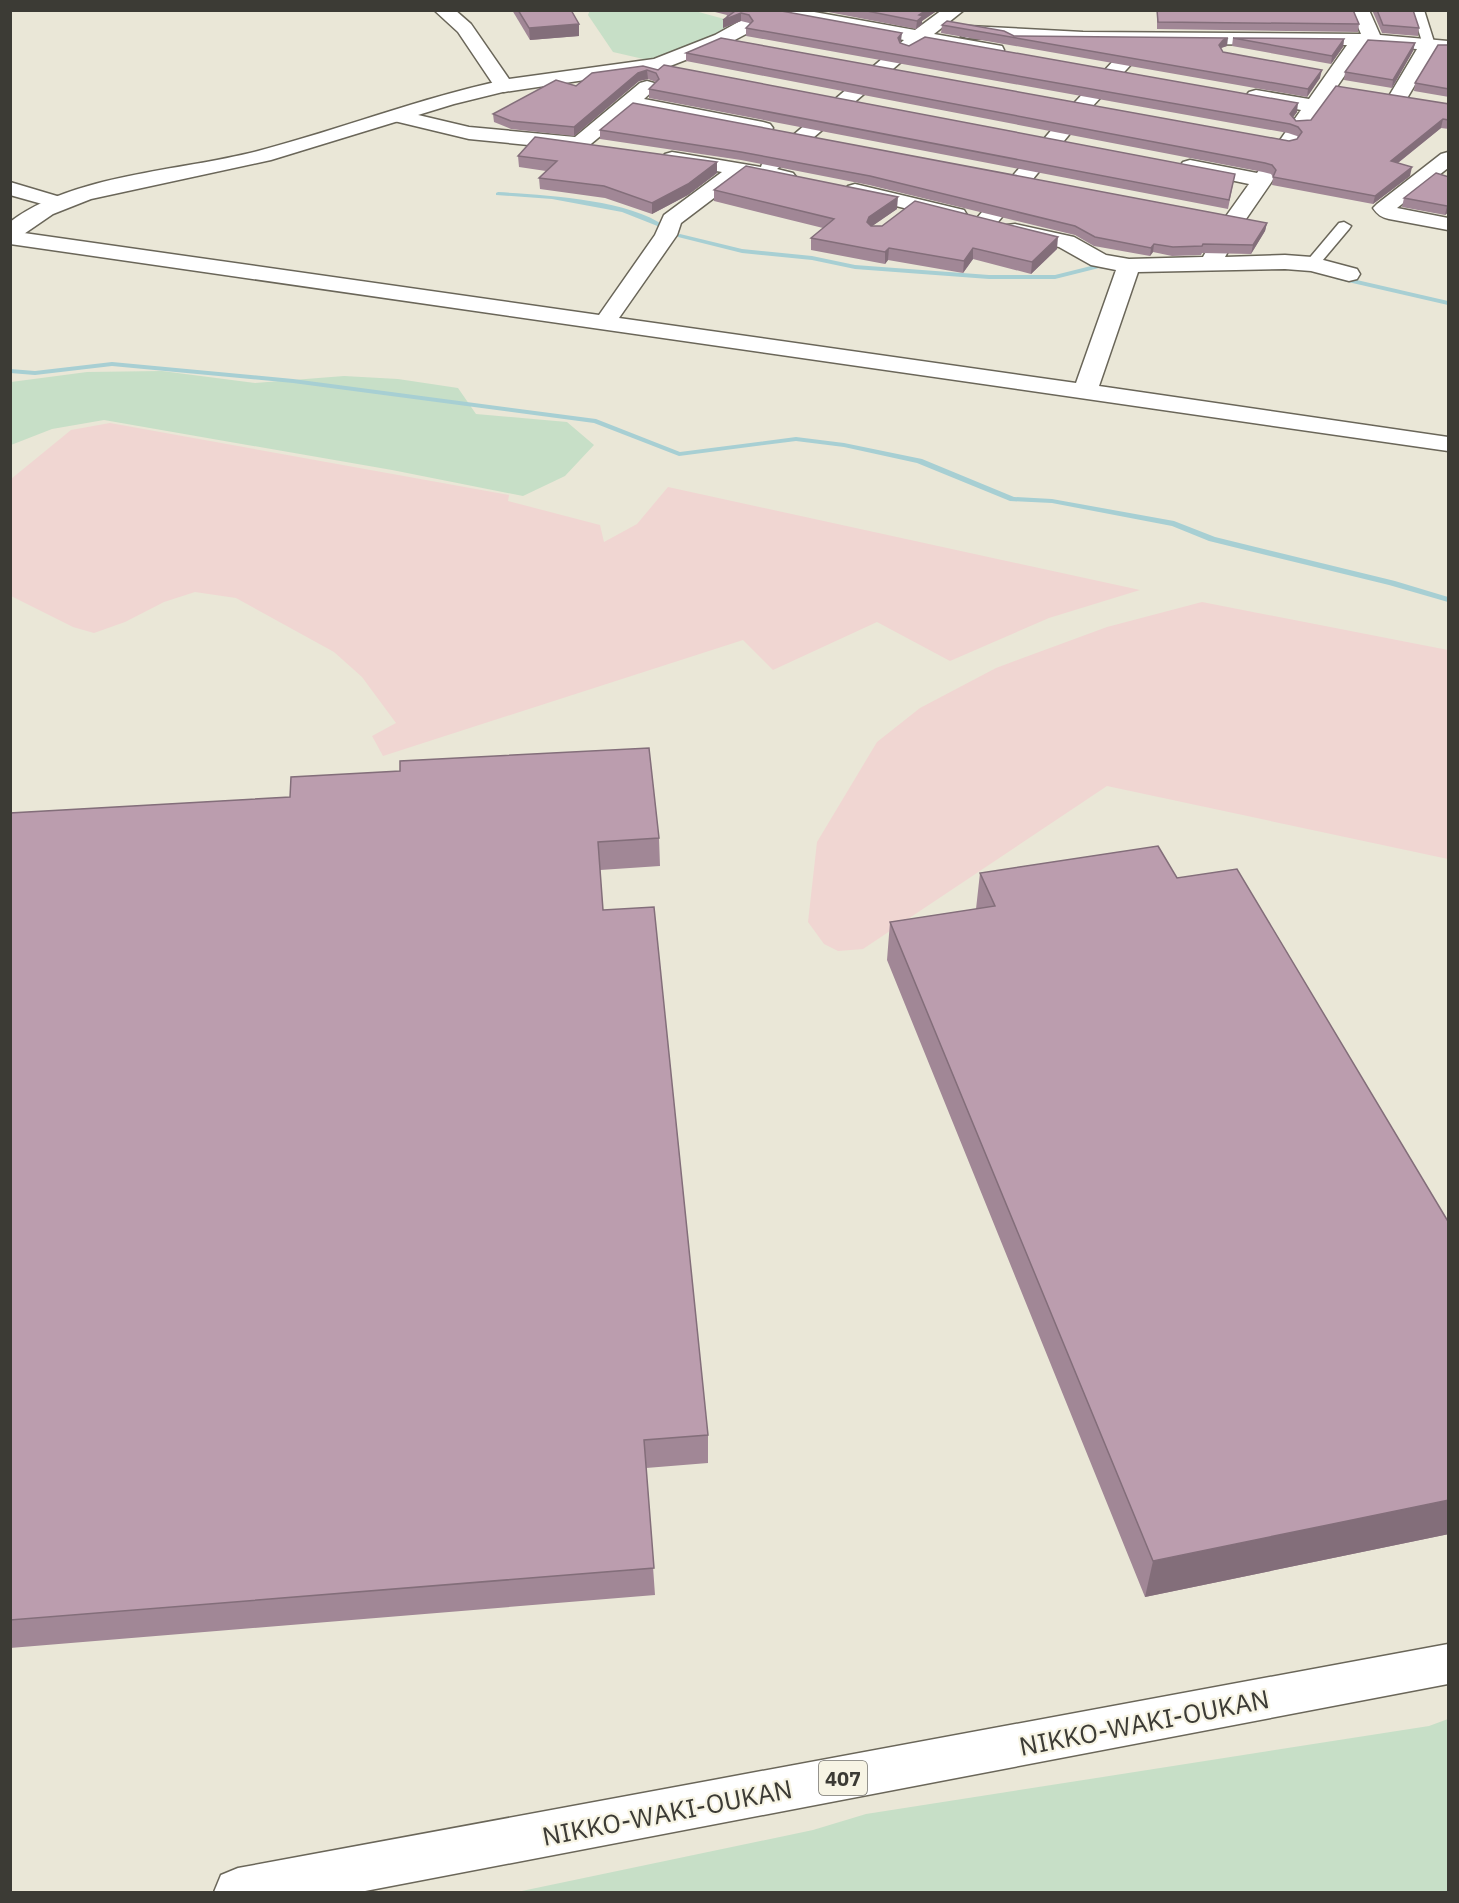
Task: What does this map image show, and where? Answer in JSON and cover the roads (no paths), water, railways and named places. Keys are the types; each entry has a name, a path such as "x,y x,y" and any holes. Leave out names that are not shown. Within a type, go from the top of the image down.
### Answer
{"main road":[{"path":"443,10 465,28 504,86"},
{"path":"851,24 875,10"},
{"path":"604,322 666,235 672,220 803,136 924,32 955,10"},
{"path":"1360,10 1366,40"},
{"path":"10,235 38,212 90,192 256,158 451,98 504,86 664,65 722,39 774,11 851,24 924,32 1026,37 1366,40 1449,46"},
{"path":"1276,20 1282,39"},
{"path":"924,32 1011,53"},
{"path":"1145,38 1244,57"},
{"path":"985,223 1083,105 1145,38"},
{"path":"722,39 757,45"},
{"path":"1210,263 1235,219 1288,141 1333,79 1366,40"},
{"path":"1399,96 1429,45"},
{"path":"861,64 907,72"},
{"path":"664,65 694,71"},
{"path":"579,144 629,102 664,65"},
{"path":"1090,67 1137,75"},
{"path":"1314,69 1352,89"},
{"path":"1376,93 1419,100"},
{"path":"1242,94 1313,106"},
{"path":"822,96 868,105"},
{"path":"1059,101 1106,109"},
{"path":"629,102 826,141"},
{"path":"398,116 469,133 602,147"},
{"path":"1029,136 1076,145"},
{"path":"1265,137 1288,141"},
{"path":"648,154 802,180"},
{"path":"1449,158 1384,208 1389,213 1449,224"},
{"path":"1169,163 1263,180"},
{"path":"998,174 1043,183"},
{"path":"834,187 914,204 1066,242 1099,260 1128,266 1210,263 1312,264 1349,274"},
{"path":"10,188 60,202"},
{"path":"1212,215 1235,219"},
{"path":"10,235 1449,444"},
{"path":"1085,391 1128,266"},
{"name":"NIKKO-WAKI-OUKAN","path":"238,1893 1449,1664"}],"lane":[{"path":"1418,10 1429,45"},
{"path":"896,216 914,204"},
{"path":"1312,264 1344,226"}],"waterway":[{"path":"498,194 552,197 624,210 662,226"},
{"path":"680,236 742,251 812,258 855,267 989,277 1055,277 1099,266 1107,267"},
{"path":"1338,277 1448,303"},
{"path":"10,371 35,373 112,364 293,381 596,421 679,454 796,439 844,445 919,461 1013,499 1052,501 1174,524 1212,539 1392,583 1448,600"}]}
